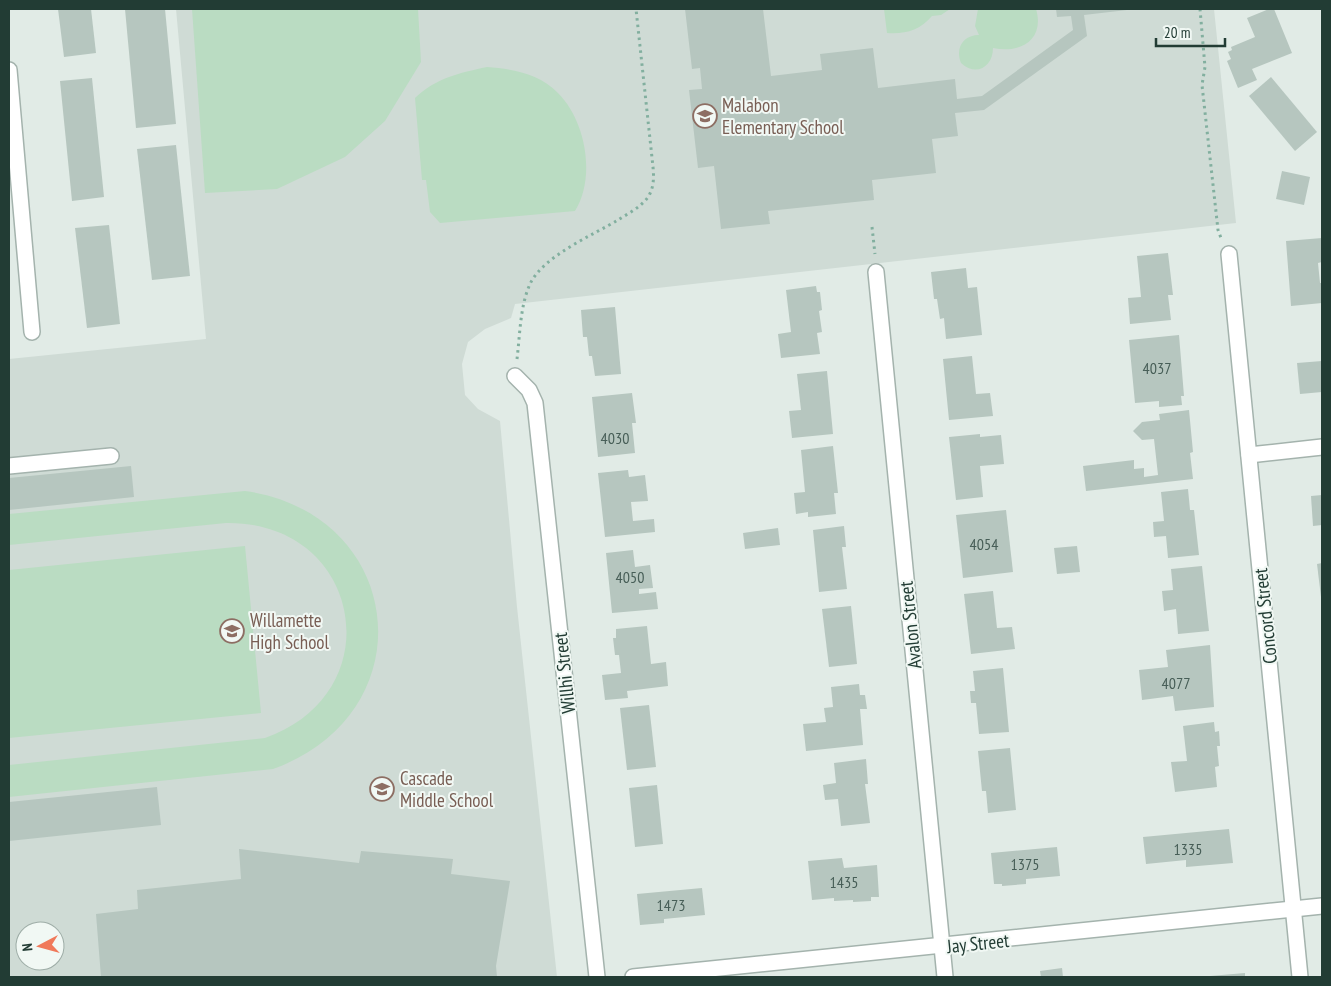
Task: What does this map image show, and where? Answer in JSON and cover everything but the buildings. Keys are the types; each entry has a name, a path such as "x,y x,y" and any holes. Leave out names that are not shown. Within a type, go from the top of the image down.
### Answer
{"street":[{"path":"9,70 32,332"},
{"name":"Concord Street","path":"1229,254 1300,977"},
{"name":"Avalon Street","path":"876,272 944,977"},
{"name":"Willhi Street","path":"515,376 529,390 535,403 597,977"},
{"path":"1249,455 1322,447"},
{"path":"9,466 111,456"},
{"name":"Jay Street","path":"633,977 1322,906"}],"path":[{"path":"515,376 523,312 530,284 538,273 559,255 635,210 649,196 652,187 653,167 636,9"},
{"path":"1200,9 1205,67 1202,85 1218,230 1229,254"},
{"path":"872,227 876,272"}],"shaded area":[{"path":"176,9 1214,9 1236,223 515,304 511,318 485,329 468,342 462,364 465,395 478,409 500,421 517,607 557,977 9,977 9,359 206,339"}],"green space":[{"path":"192,9 418,9 421,62 385,121 345,157 277,189 205,193"},
{"path":"884,9 950,9 941,15 932,16 912,31 887,33"},
{"path":"978,9 1036,9 1037,29 1034,36 1021,46 1013,49 993,48 987,65 983,68 972,69 961,63 959,52 965,40 979,35 975,26"},
{"path":"487,67 525,73 534,77 551,86 568,105 575,118 585,150 585,182 575,211 440,223 430,212 426,180 422,180 415,98 440,81 457,74"},
{"path":"245,491 299,507 339,536 366,575 378,618 375,663 356,706 323,742 273,769 9,797 9,765 265,738 306,716 332,685 345,650 345,613 332,578 308,549 272,530 226,523 9,545 9,514"},
{"path":"245,546 261,713 9,738 9,570"}],"place":[{"name":"Malabon Elementary School","path":"705,116"},
{"name":"Willamette High School","path":"232,631"},
{"name":"Cascade Middle School","path":"382,789"}]}
